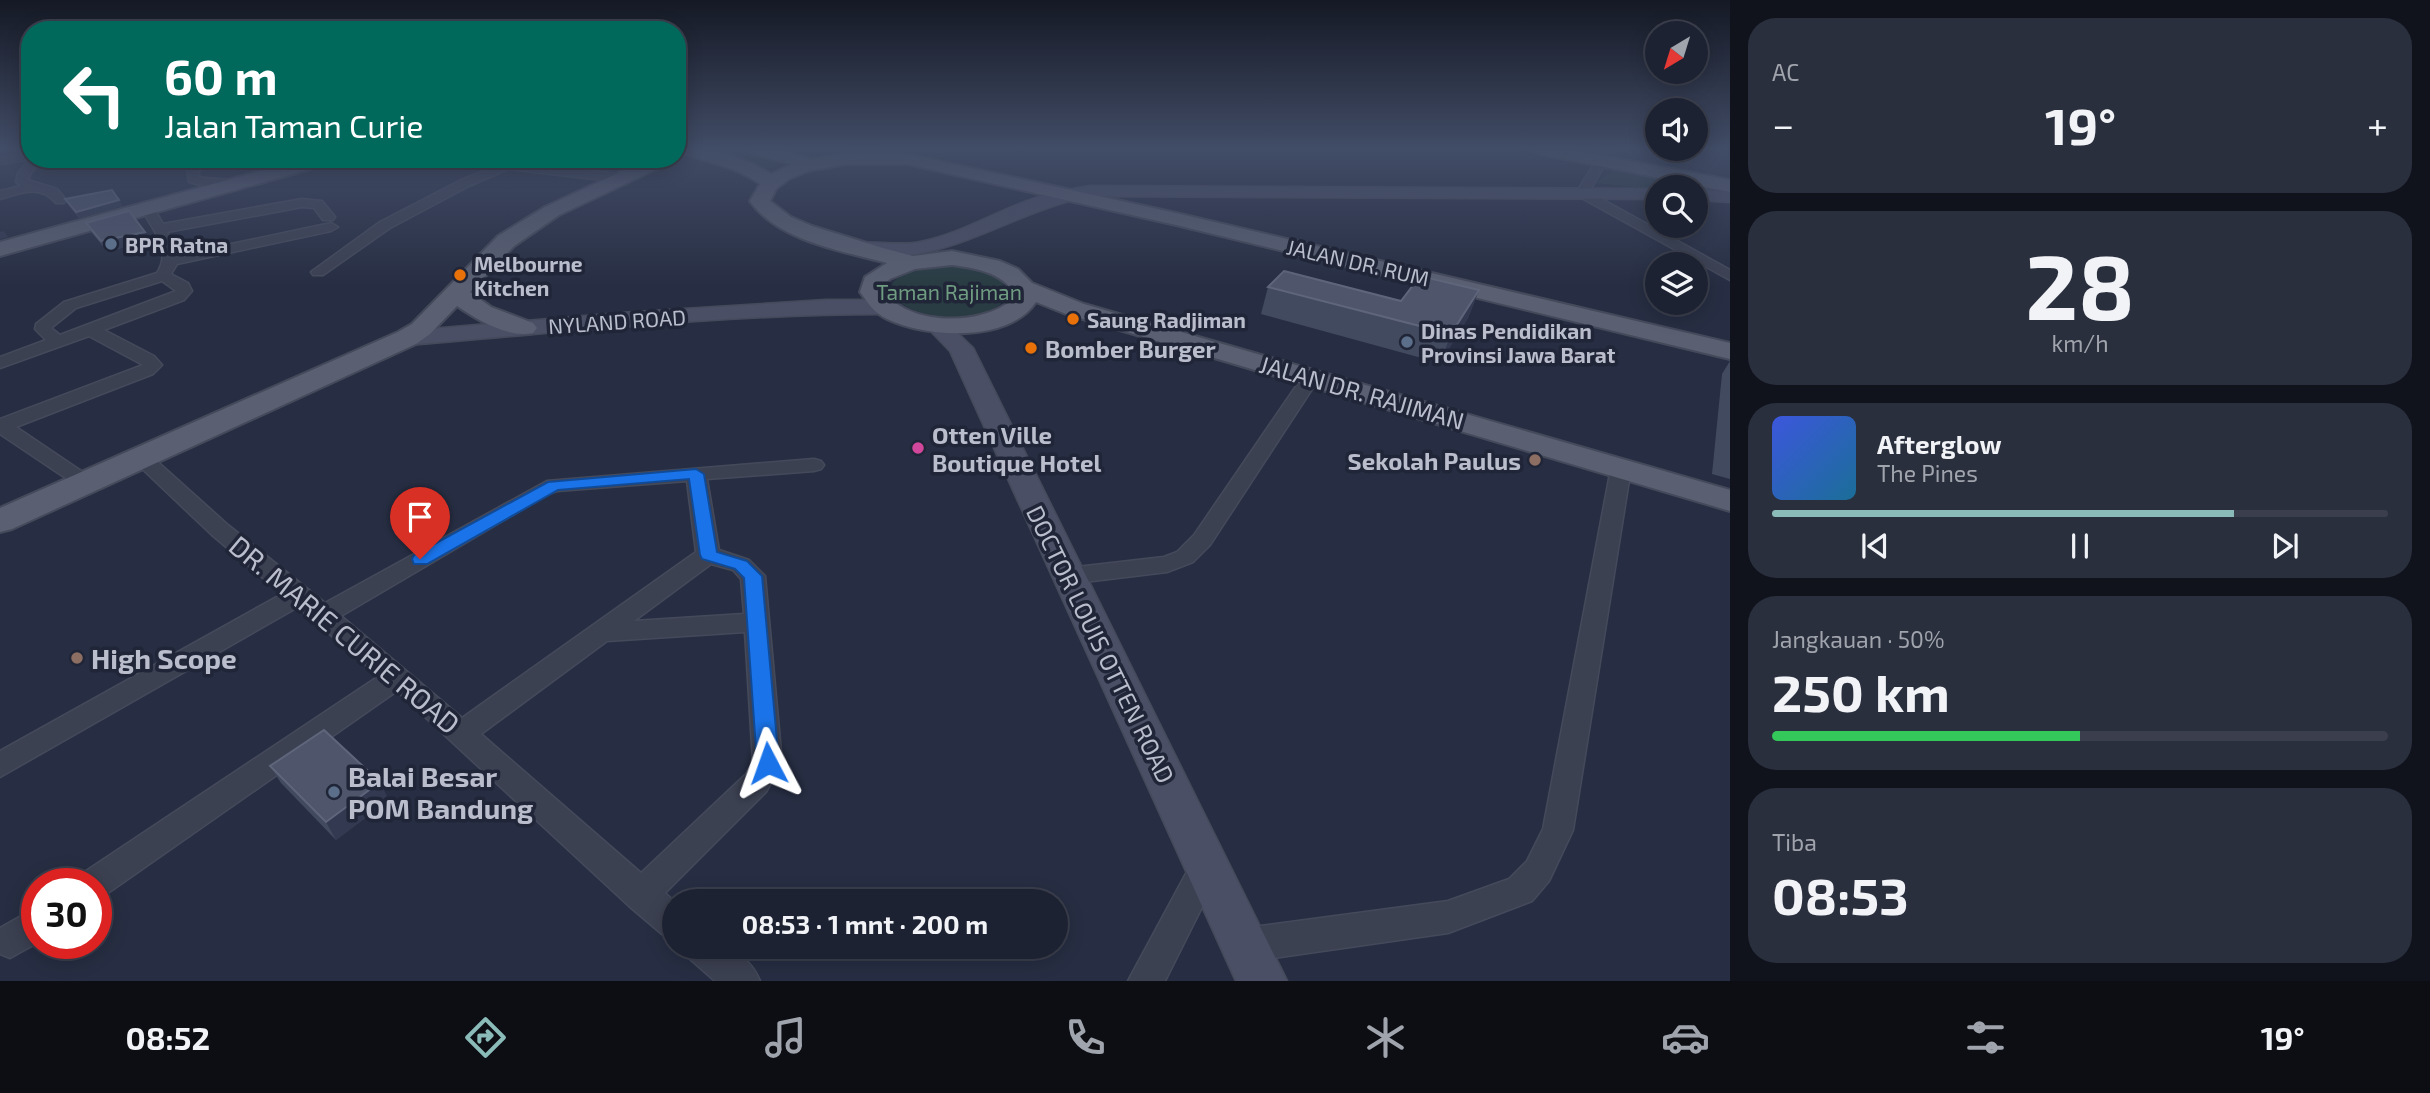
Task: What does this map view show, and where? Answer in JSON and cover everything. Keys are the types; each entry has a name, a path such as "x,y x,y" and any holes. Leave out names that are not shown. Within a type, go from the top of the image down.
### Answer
{"main road":[{"path":"0,248 193,195"},
{"path":"0,521 407,338 421,329 506,242 552,211 585,195"},
{"path":"763,195 760,198 765,210 796,226 846,245 911,262"},
{"path":"1028,206 1035,195"},
{"path":"846,245 895,251 936,245 965,236 1028,206 1065,195"},
{"name":"JALAN DR. RUM","path":"1078,195 1120,198 1730,351"},
{"path":"1120,198 1418,195"},
{"path":"1708,196 1730,197"},
{"path":"952,258 965,236"},
{"path":"952,258 1000,268 1013,275 1024,295 1006,316 967,336 906,317 879,300 873,285 883,273 911,262 952,258"},
{"path":"456,293 482,312 524,328"},
{"name":"JALAN DR. RAJIMAN","path":"1024,295 1730,501"},
{"name":"NYLAND ROAD","path":"407,338 826,307 879,300"},
{"name":"DOCTOR LOUIS OTTEN ROAD","path":"967,336 1068,576 1254,963"}],"street":[{"path":"55,195 60,200"},
{"path":"317,272 385,225 443,195"},
{"path":"1585,195 1730,276"},
{"path":"160,229 302,203 318,204 330,222 172,261"},
{"path":"57,342 43,329 44,324 70,305 163,276 172,261 171,250 147,208"},
{"path":"0,248 65,229"},
{"path":"0,363 179,297 184,291 183,286 163,276"},
{"path":"1,426 147,370 153,365 91,330"},
{"path":"1068,576 1167,564 1185,557 1202,540 1311,377"},
{"path":"1,426 86,483"},
{"name":"DR. MARIE CURIE ROAD","path":"142,458 220,530 398,677 662,913"},
{"path":"324,615 541,490 568,483 814,465"},
{"path":"1254,963 1448,918 1520,890 1538,871 1558,830 1621,468"},
{"path":"696,474 708,555"},
{"path":"641,895 765,772 768,763 753,576 741,565 708,555"},
{"path":"462,733 708,555"},
{"path":"0,765 300,595"},
{"path":"604,632 757,622"},
{"path":"112,872 398,677"},
{"path":"1146,981 1208,864"},
{"path":"716,959 742,981"}],"green space":[{"name":"Taman Rajiman","path":"948,266 975,269 993,275 1000,280 1008,295 998,306 984,313 949,317 914,310 890,292 891,285 903,275 924,268"}],"building":[{"path":"87,195 115,195 119,200 76,212 65,199"},
{"path":"129,211 145,232 101,241 86,223"},
{"path":"1284,271 1401,301 1420,276 1479,290 1451,334 1268,287"},
{"name":"Balai Besar POM Bandung","path":"324,730 380,782 326,822 270,766"}],"place":[{"name":"BPR Ratna","path":"111,244"},
{"name":"Melbourne Kitchen","path":"460,275"},
{"name":"Saung Radjiman","path":"1073,319"},
{"name":"Dinas Pendidikan Provinsi Jawa Barat","path":"1407,342"},
{"name":"Bomber Burger","path":"1031,348"},
{"name":"Otten Ville Boutique Hotel","path":"918,448"},
{"name":"Sekolah Paulus","path":"1535,460"},
{"name":"High Scope","path":"77,658"},
{"name":"Balai Besar POM Bandung","path":"334,792"}],"route":[{"path":"420,559 554,485 696,474 708,555 741,565 753,576 768,763"}]}
